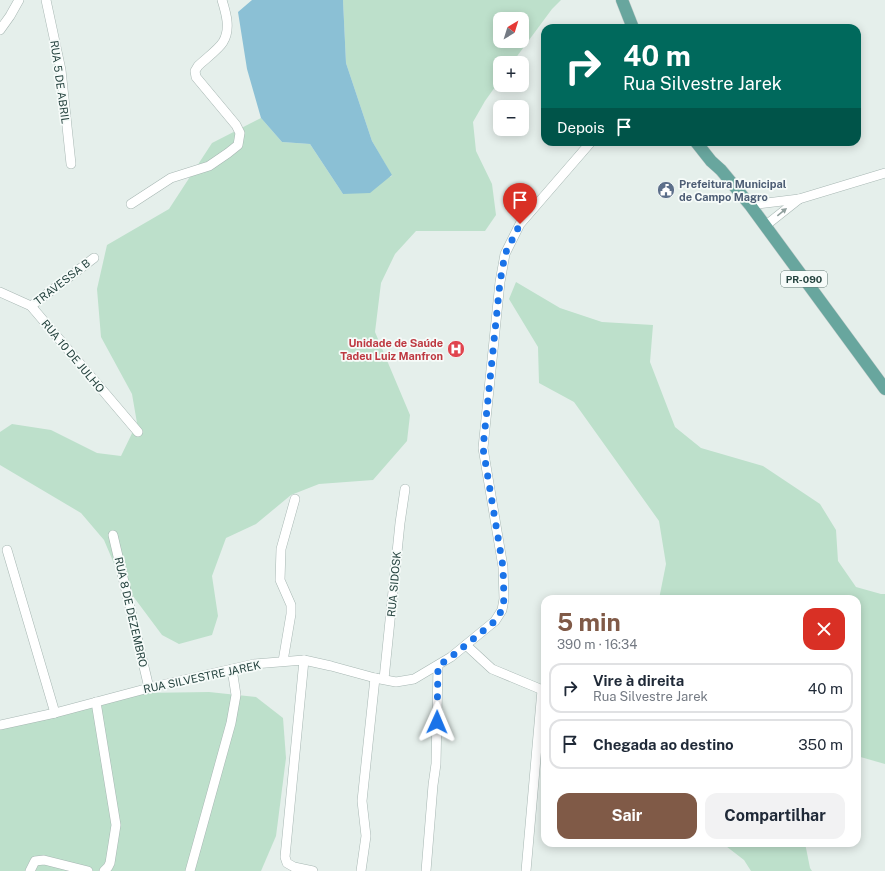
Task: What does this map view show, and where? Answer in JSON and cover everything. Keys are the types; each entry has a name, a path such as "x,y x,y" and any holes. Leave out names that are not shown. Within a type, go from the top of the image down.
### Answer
{"main road":[{"path":"622,0 631,24"},
{"name":"PR-090","path":"699,146 750,205 885,389"},
{"name":"PR-090","path":"708,146 721,170"}],"street":[{"path":"0,30 19,0"},
{"name":"RUA 5 DE ABRIL","path":"46,0 61,70 71,164"},
{"path":"131,204 171,178 209,166 238,145 240,133 236,125 196,77 195,71 198,66 223,42 227,30 227,15 222,0"},
{"name":"RUA SILVESTRE JAREK","path":"0,725 254,664 304,660 396,682 414,679 438,666 466,646 495,621 502,610 504,599 503,567 483,448 500,282 505,254 520,224 587,146"},
{"path":"750,205 798,199 885,173"},
{"path":"765,226 798,199"},
{"name":"TRAVESSA B","path":"31,306 94,258"},
{"name":"RUA 10 DE JULHO","path":"0,292 31,306 138,432"},
{"name":"RUA SIDOSK","path":"361,871 366,836 362,801 405,489"},
{"path":"283,661 291,614 291,605 280,580 281,549 295,499"},
{"name":"RUA 8 DE DEZEMBRO","path":"113,535 149,688"},
{"path":"7,550 55,713"},
{"path":"466,646 492,669 541,689"},
{"path":"304,660 285,857 286,863 294,867 313,871"},
{"path":"426,871 436,764 438,666"},
{"path":"190,871 231,723 236,696 232,669"},
{"path":"96,702 116,826 110,863 104,871"},
{"path":"526,871 541,711"},
{"path":"30,871 35,862 44,860 88,871"}],"green space":[{"path":"343,0 561,0 552,9 529,40 529,12 493,12 493,48 523,48 517,56 493,56 493,90 473,122 476,151 492,184 496,215 485,231 416,231 395,254 381,283 375,332 410,415 407,441 373,480 319,484 291,495 256,524 226,538 212,576 218,616 212,635 179,644 162,635 121,580 104,540 81,513 0,465 0,432 12,424 51,430 97,453 121,456 137,423 132,394 101,337 97,289 107,245 169,209 212,143 261,118 282,142 310,144 343,194 392,176 372,141 346,63"},
{"path":"516,282 560,308 602,322 653,325 650,362 675,427 701,448 763,466 820,504 836,530 838,561 856,587 885,594 885,764 861,757 861,595 660,595 666,564 659,521 574,402 539,383 538,347 509,299"},
{"path":"209,692 256,697 283,718 286,758 276,836 261,871 0,871 0,725 141,693"},
{"path":"727,847 806,847 812,871 751,871 744,860"}],"water":[{"path":"252,0 343,0 346,63 372,141 392,175 370,193 343,194 310,144 282,142 261,118 247,69 238,12"}],"place":[{"name":"Prefeitura Municipal de Campo Magro","path":"666,190"},
{"name":"Unidade de Saúde Tadeu Luiz Manfron","path":"456,349"}],"route":[{"path":"437,722 438,666 466,646 495,621 502,610 504,599 503,567 483,448 500,282 505,254 520,224"}]}
